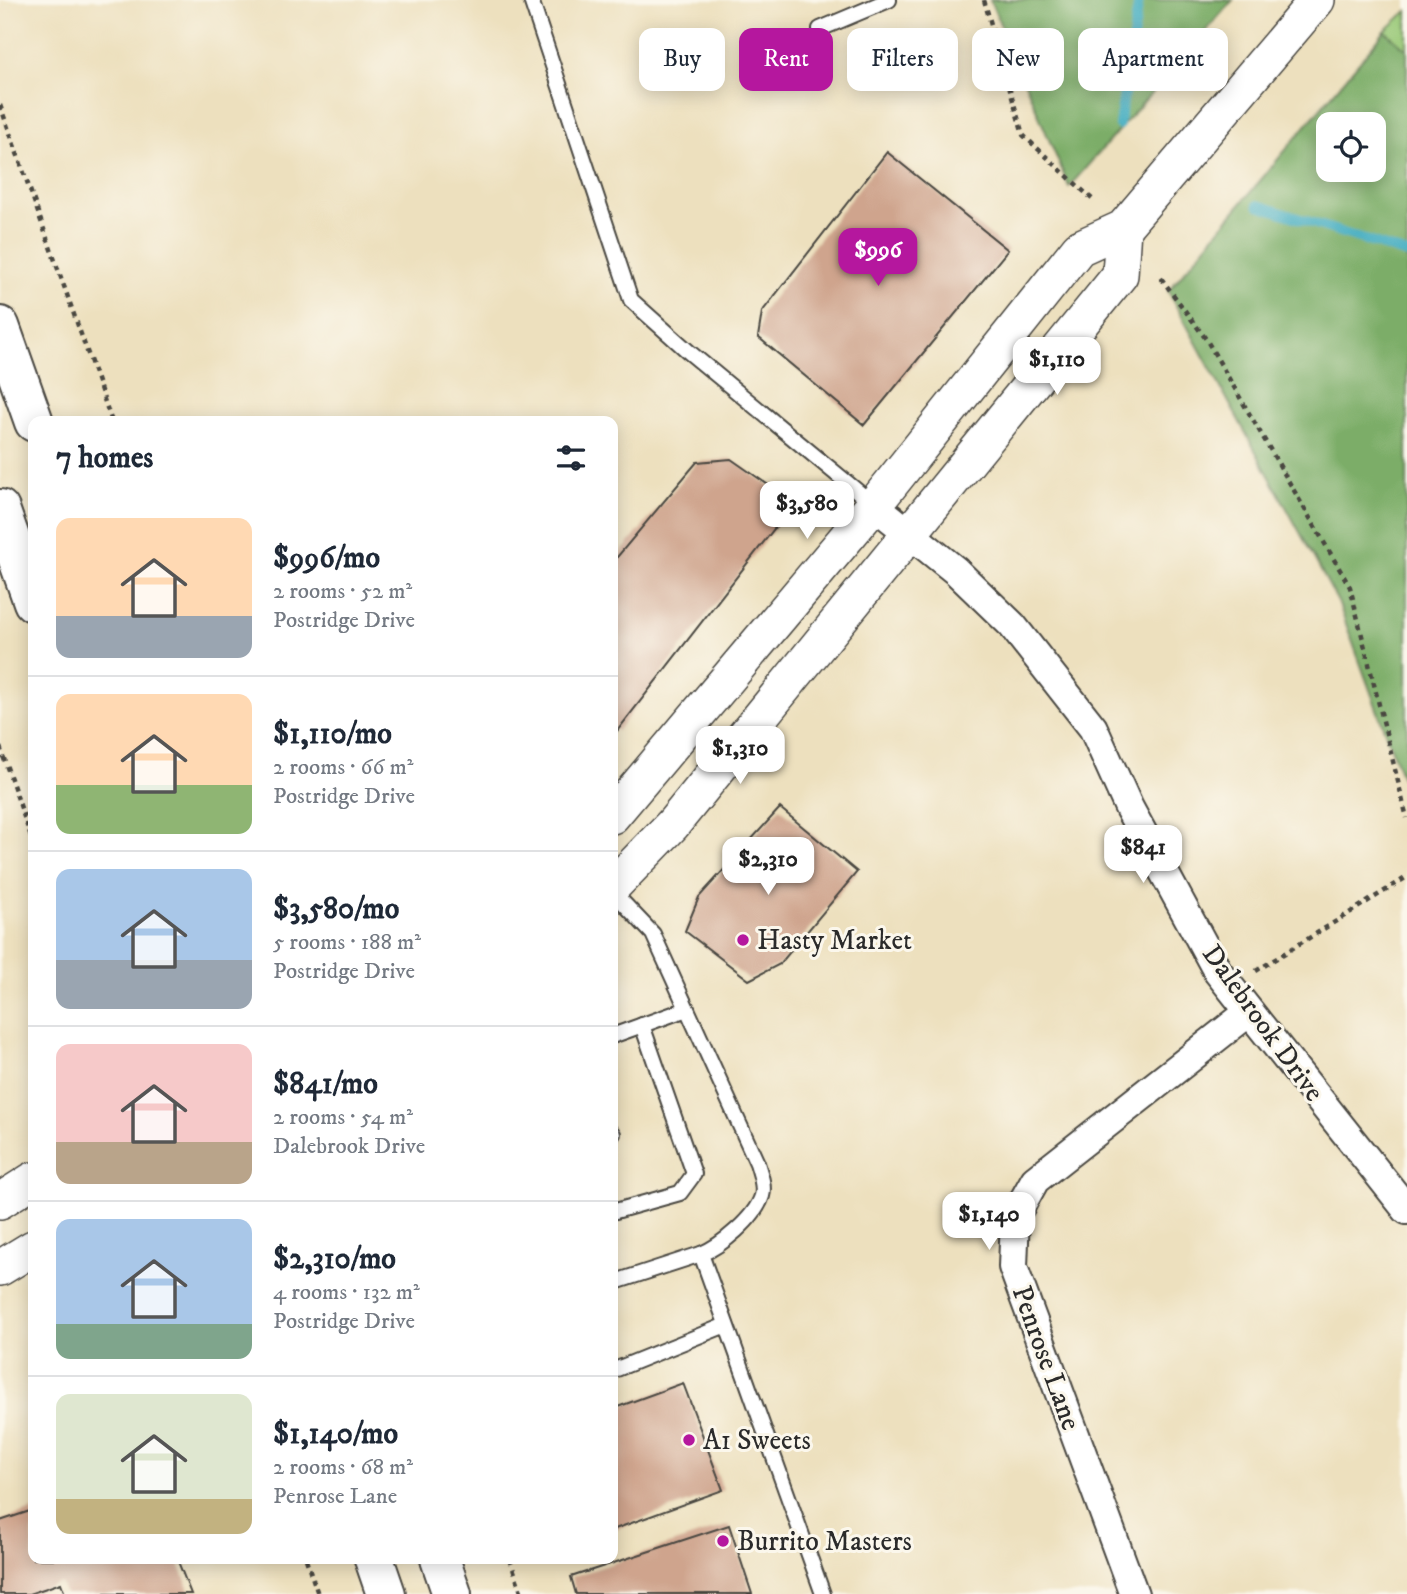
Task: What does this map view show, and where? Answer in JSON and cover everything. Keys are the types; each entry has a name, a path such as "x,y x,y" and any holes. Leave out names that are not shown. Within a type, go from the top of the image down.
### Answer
{"main road":[{"path":"0,326 32,416"},
{"path":"0,509 28,588"},
{"path":"376,1564 386,1594"},
{"path":"442,1564 452,1594"}],"street":[{"path":"618,809 874,505 1079,248 1123,228 1317,0"},
{"path":"618,883 673,824 1120,275 1123,228"},
{"name":"Dalebrook Drive","path":"874,505 956,571 1012,625 1093,728 1129,808 1219,972 1407,1210"},
{"name":"Penrose Lane","path":"1134,1594 1013,1267 1015,1216 1035,1180 1249,1012"},
{"path":"0,1201 28,1183"},
{"path":"0,1268 28,1251"}],"lane":[{"path":"531,0 631,300 874,505"},
{"path":"822,28 889,0"},
{"path":"618,896 653,934 757,1163 763,1187 761,1199 741,1226 712,1250 618,1281"},
{"path":"618,1033 687,1009"},
{"path":"618,1210 680,1193 694,1174 642,1025"},
{"path":"701,1254 823,1594"},
{"path":"618,1369 726,1325"}],"path":[{"path":"984,0 1023,135 1092,199"},
{"path":"0,105 110,416"},
{"path":"1161,278 1206,339 1350,587 1407,818"},
{"path":"0,747 28,828"},
{"path":"1230,988 1407,877"},
{"path":"308,1564 318,1594"},
{"path":"512,1564 522,1594"}],"green space":[{"path":"990,0 1233,0 1208,28 1078,28 1078,91 1153,91 1069,187 1028,91 1064,91 1064,28 1002,28"},
{"path":"1407,11 1407,50 1385,31"},
{"path":"1385,31 1407,50 1407,792 1338,602 1168,291 1316,114 1316,182 1386,182 1386,112 1317,112"}],"building":[{"path":"887,152 1008,250 864,425 758,337 762,312"},
{"path":"731,459 794,503 618,730 618,556 697,462"},
{"path":"780,808 857,872 780,964 749,980 685,931 699,897"},
{"path":"683,1383 723,1490 618,1528 618,1407"},
{"path":"28,1512 28,1564 179,1564 191,1594 65,1594 61,1583 29,1594 0,1594 0,1521"},
{"path":"729,1525 752,1594 576,1594 571,1577 618,1564 618,1562"}],"waterway":[{"path":"1119,125 1139,0"},
{"path":"1258,205 1407,254"}],"place":[{"name":"Hasty Market","path":"743,940"},
{"name":"A1 Sweets","path":"689,1440"},
{"name":"Burrito Masters","path":"723,1541"}]}
